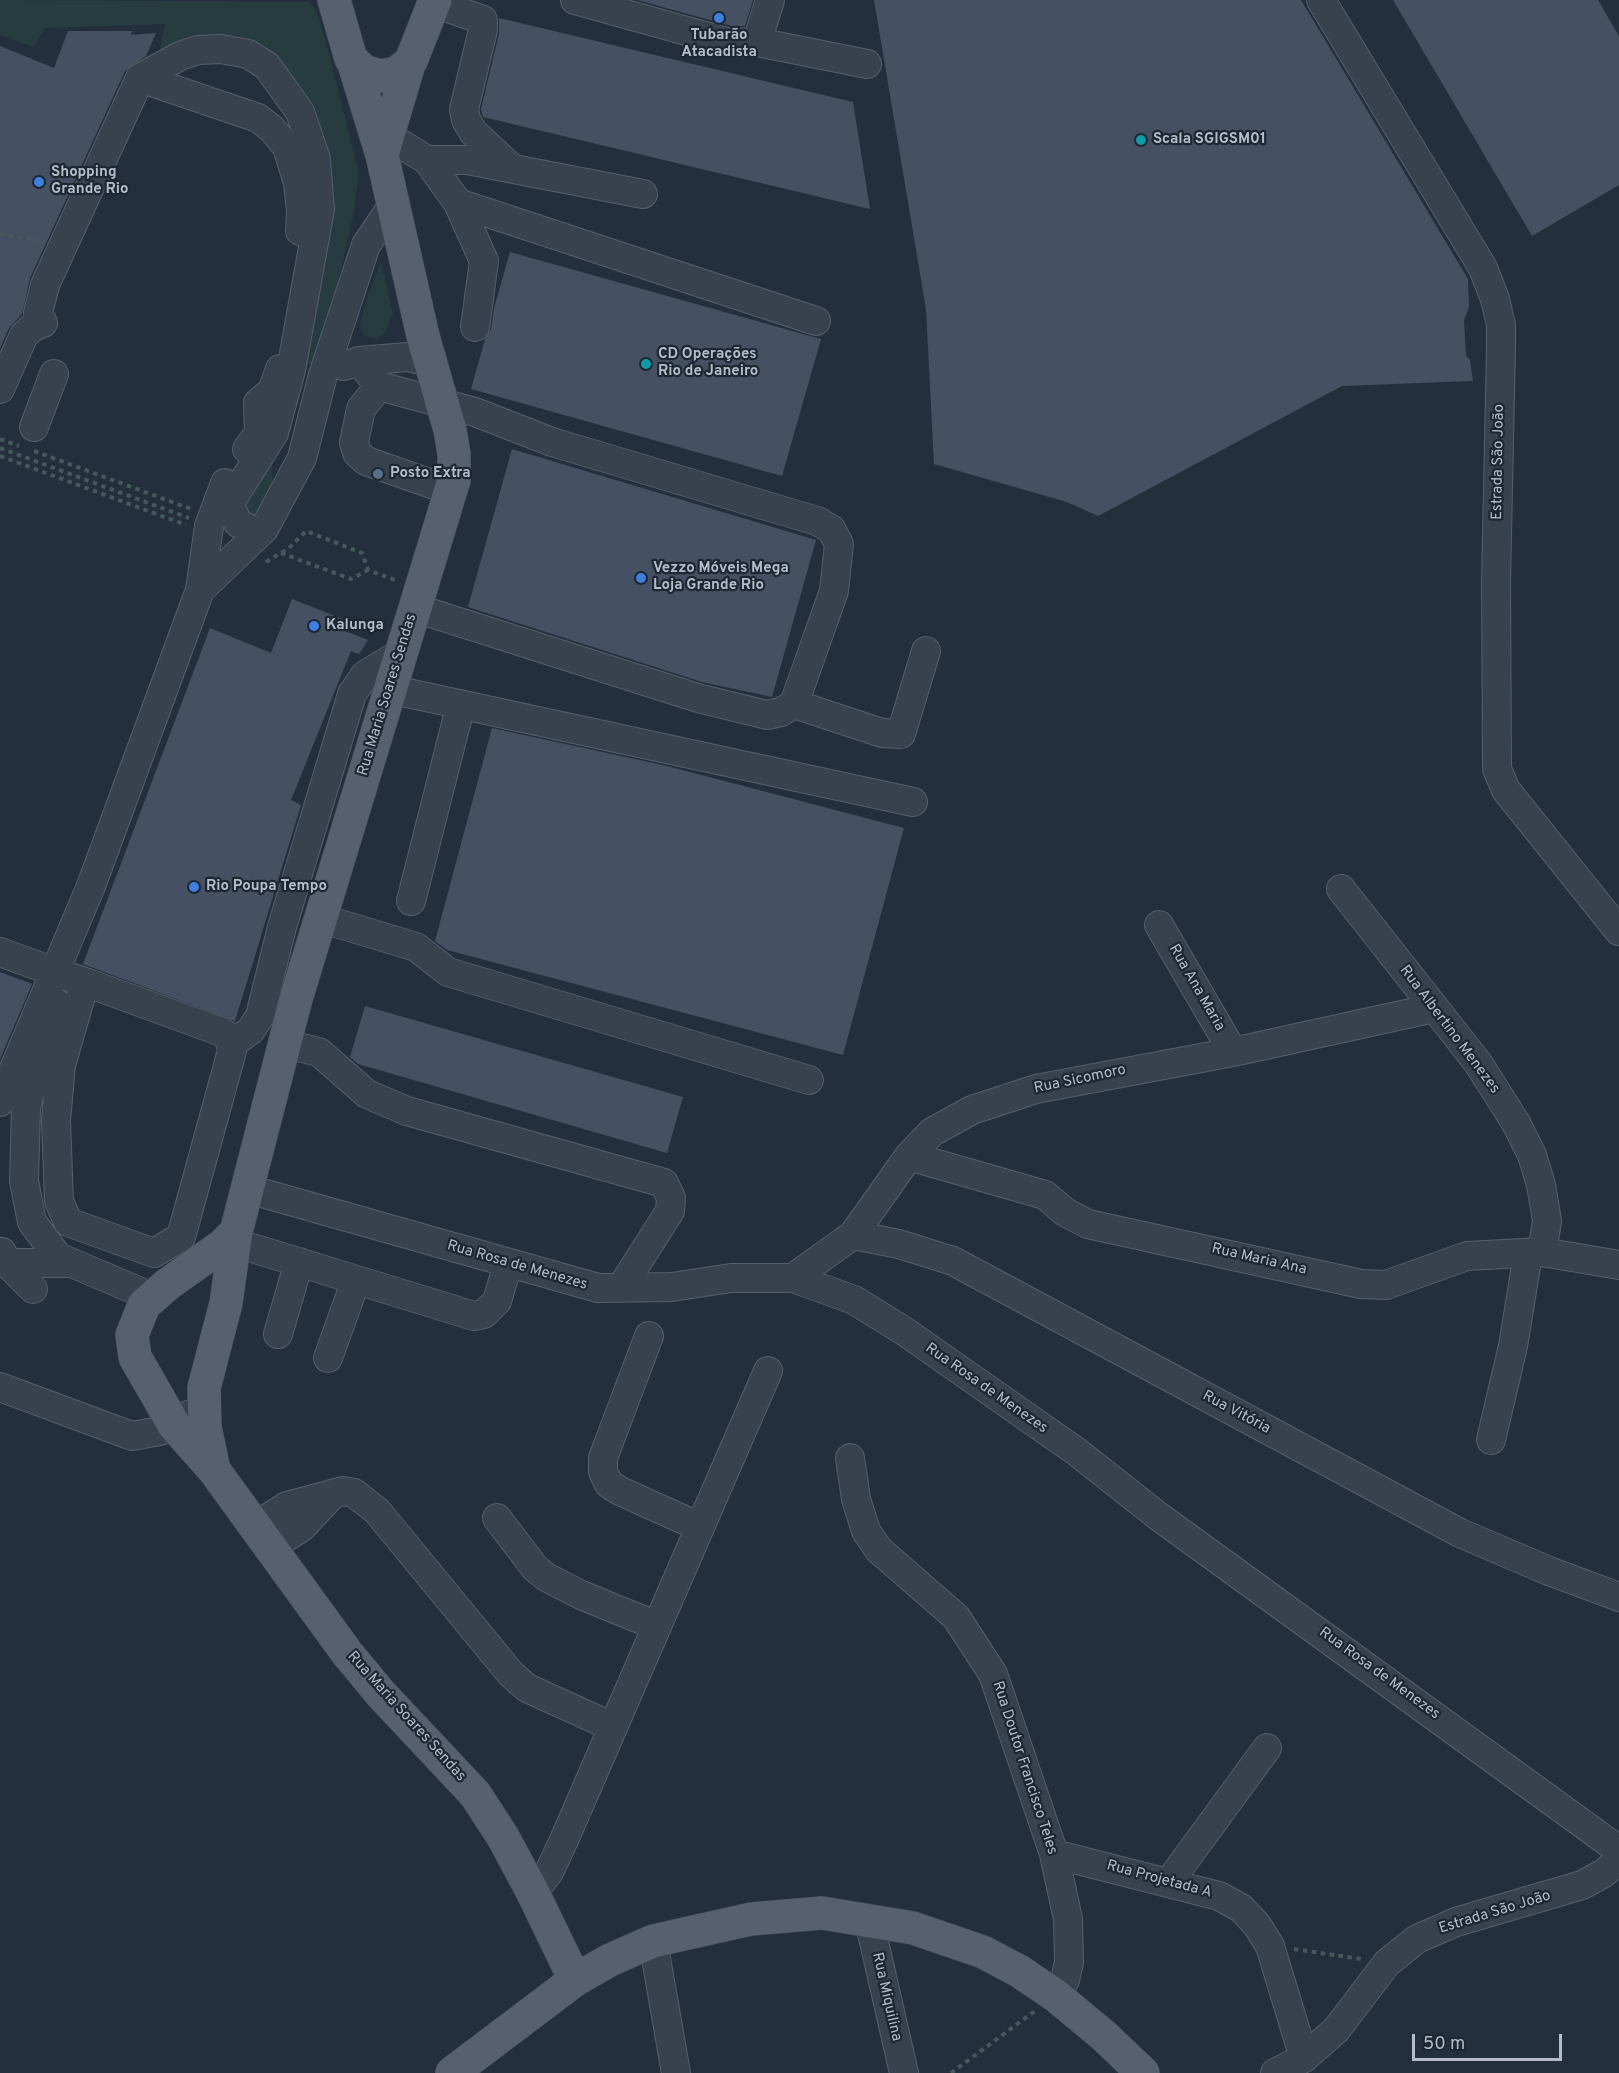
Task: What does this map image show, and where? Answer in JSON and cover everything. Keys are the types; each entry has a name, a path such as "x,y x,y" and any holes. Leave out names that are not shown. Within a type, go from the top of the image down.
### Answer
{"main road":[{"name":"Rua Maria Soares Sendas","path":"214,1470 205,1427 204,1402 207,1370 226,1303 236,1238 285,1044 320,918 452,490 453,447 393,205 385,146 353,61 334,0"},
{"name":"Rua Maria Soares Sendas","path":"385,146 409,64 434,2"},
{"path":"353,61 364,71 380,76 397,73 409,64"},
{"name":"Rua Maria Soares Sendas","path":"236,1238 164,1287 140,1311 132,1335 135,1357 174,1425 214,1470 261,1537 367,1678 475,1794 503,1837 575,1980"},
{"path":"164,1287 194,1275 208,1277 219,1286 226,1303"},
{"path":"142,1372 156,1383 172,1386 192,1382 207,1370"},
{"path":"458,2071 575,1980 610,1960 653,1941 751,1919 822,1913 913,1928 983,1952 1019,1971 1056,1996 1103,2035 1143,2073"}],"street":[{"path":"575,0 730,43 757,42 867,64"},
{"path":"757,42 770,0"},
{"name":"Estrada São João","path":"1322,0 1483,268 1495,299 1501,325 1496,582 1497,770 1506,790 1619,930"},
{"path":"434,2 483,20 483,30 464,109 466,120 474,133 513,169"},
{"path":"0,389 24,335 33,327 44,323 38,313 45,285 140,78 180,56 198,50 221,49 248,54 267,66 286,89 300,112 312,141 316,159 320,209 291,370 274,433 229,504 238,523 251,530 264,529"},
{"path":"0,952 69,977 222,1032 232,1044 189,1213 181,1237 171,1245 154,1252 68,1222 59,1201 56,1121 69,977 91,886 200,590 209,527 227,478 259,433 258,403 272,391 280,369 299,240 301,211 298,183 287,147 272,129 258,118 140,78"},
{"path":"385,146 427,160 466,160 643,194"},
{"path":"427,160 458,203 484,261 475,327"},
{"path":"458,203 816,321"},
{"path":"200,590 238,557 264,529 302,458 323,375 366,245 393,205"},
{"path":"335,339 349,348 361,351 427,349"},
{"path":"323,375 359,361 408,357 427,349"},
{"path":"359,361 379,386 475,412 552,442 817,520 831,530 839,544 834,591 794,704 781,712 767,715 698,698 418,599"},
{"path":"34,427 54,374"},
{"path":"379,386 361,409 354,442 357,453 366,461 452,490"},
{"path":"794,704 882,733 901,734 926,651"},
{"path":"232,1044 251,1030 260,1016 282,927 314,776 352,694 365,675 401,653"},
{"path":"389,689 913,802"},
{"path":"411,902 461,704"},
{"name":"Rua Albertino Menezes","path":"1341,889 1478,1063 1516,1123 1532,1155 1541,1185 1546,1221 1535,1253 1491,1440"},
{"path":"320,918 409,944 448,972 809,1080"},
{"name":"Rua Ana Maria","path":"1159,925 1233,1052"},
{"path":"0,1102 8,1077 69,977"},
{"path":"64,1263 32,1222 24,1181 26,1107 53,1011 69,977"},
{"name":"Rua Sicomoro","path":"793,1278 853,1235 909,1156 932,1132 972,1110 1036,1089 1233,1052 1434,1008"},
{"path":"285,1044 319,1052 367,1094 406,1111 664,1183 671,1198 670,1210 621,1288"},
{"name":"Rua Maria Ana","path":"909,1156 1045,1195 1065,1212 1088,1224 1361,1284 1386,1285 1467,1256 1535,1253 1619,1264"},
{"name":"Rua Rosa de Menezes","path":"248,1189 598,1288 672,1287 731,1278 793,1278 855,1300 1068,1445 1158,1516 1619,1850"},
{"name":"Rua Vitória","path":"853,1235 899,1244 953,1262 1460,1533 1549,1571 1619,1597"},
{"path":"236,1238 298,1262 474,1316 484,1314 497,1301 508,1264"},
{"path":"278,1334 298,1262"},
{"path":"2,1263 43,1293 50,1289 53,1270 64,1263"},
{"path":"2,1263 64,1263 164,1287"},
{"path":"328,1358 356,1280"},
{"path":"648,1336 603,1458 603,1472 609,1484 620,1491 700,1527"},
{"path":"533,1893 549,1872 768,1371"},
{"path":"0,1387 132,1436 150,1434 174,1425 204,1402"},
{"name":"Rua Doutor Francisco Teles","path":"850,1458 856,1499 866,1531 879,1550 956,1617 993,1674 1054,1854 1068,1919 1069,1962 1065,1980 1056,1996"},
{"path":"261,1537 287,1506 343,1491 354,1493 365,1499 494,1656 527,1688 613,1727"},
{"path":"497,1518 535,1568 546,1577 581,1595 657,1626"},
{"path":"1169,1882 1267,1748"},
{"name":"Rua Projetada A","path":"1054,1854 1219,1896 1241,1908 1257,1924 1270,1946 1304,2058"},
{"name":"Estrada São João","path":"1275,2073 1304,2058 1336,2030 1388,1963 1418,1939 1456,1922 1582,1885 1604,1873 1619,1860"},
{"name":"Rua Miquilina","path":"869,1920 904,2073"},
{"path":"653,1941 676,2073"}],"path":[{"path":"0,234 64,243"},
{"path":"0,439 206,514 209,527"},
{"path":"0,448 209,527"},
{"path":"0,456 204,532 209,527"},
{"path":"238,557 251,571 281,553 306,531 362,553 368,570 418,599"},
{"path":"281,553 351,579 368,570"},
{"path":"1270,1946 1388,1963"},
{"path":"951,2073 1056,1996"}],"green space":[{"path":"0,0 310,2 317,13 325,38 359,174 353,216 327,329 312,365 307,363 304,133 263,74 231,59 159,54 165,24 45,28 34,47 0,35"},
{"path":"381,262 393,313 385,333 376,339 364,335 360,325 366,301"},
{"path":"268,457 272,466 273,483 251,525 241,503"}],"building":[{"path":"637,0 753,0 745,26 732,26"},
{"name":"Scala SGIGSM01","path":"874,0 1301,0 1468,279 1469,307 1464,320 1466,356 1470,360 1473,381 1342,386 1098,516 1067,502 934,464 926,309"},
{"path":"1393,0 1598,0 1619,36 1619,185 1532,236"},
{"path":"499,18 853,102 870,209 483,117 481,109 499,34"},
{"name":"Shopping Grande Rio","path":"68,31 132,31 131,35 156,33 146,56 125,71 30,278 22,314 9,328 0,348 0,46 54,68"},
{"name":"CD Operações Rio de Janeiro","path":"510,252 821,339 782,476 471,389 485,339 491,329 494,308"},
{"name":"Vezzo Móveis Mega Loja Grande Rio","path":"512,449 816,540 772,697 702,682 468,607"},
{"name":"Rio Poupa Tempo","path":"292,599 348,621 345,631 368,640 359,654 351,651 291,800 301,805 235,1021 83,964 210,628 271,653"},
{"path":"492,728 667,766 904,828 843,1055 447,950 435,941"},
{"path":"0,972 32,984 0,1059"},
{"path":"365,1006 683,1097 667,1153 358,1064 350,1057"}],"place":[{"name":"Tubarão Atacadista","path":"719,18"},
{"name":"Scala SGIGSM01","path":"1141,140"},
{"name":"Shopping Grande Rio","path":"39,182"},
{"name":"CD Operações Rio de Janeiro","path":"646,364"},
{"name":"Posto Extra","path":"378,474"},
{"name":"Vezzo Móveis Mega Loja Grande Rio","path":"641,578"},
{"name":"Kalunga","path":"314,626"},
{"name":"Rio Poupa Tempo","path":"194,887"}]}
